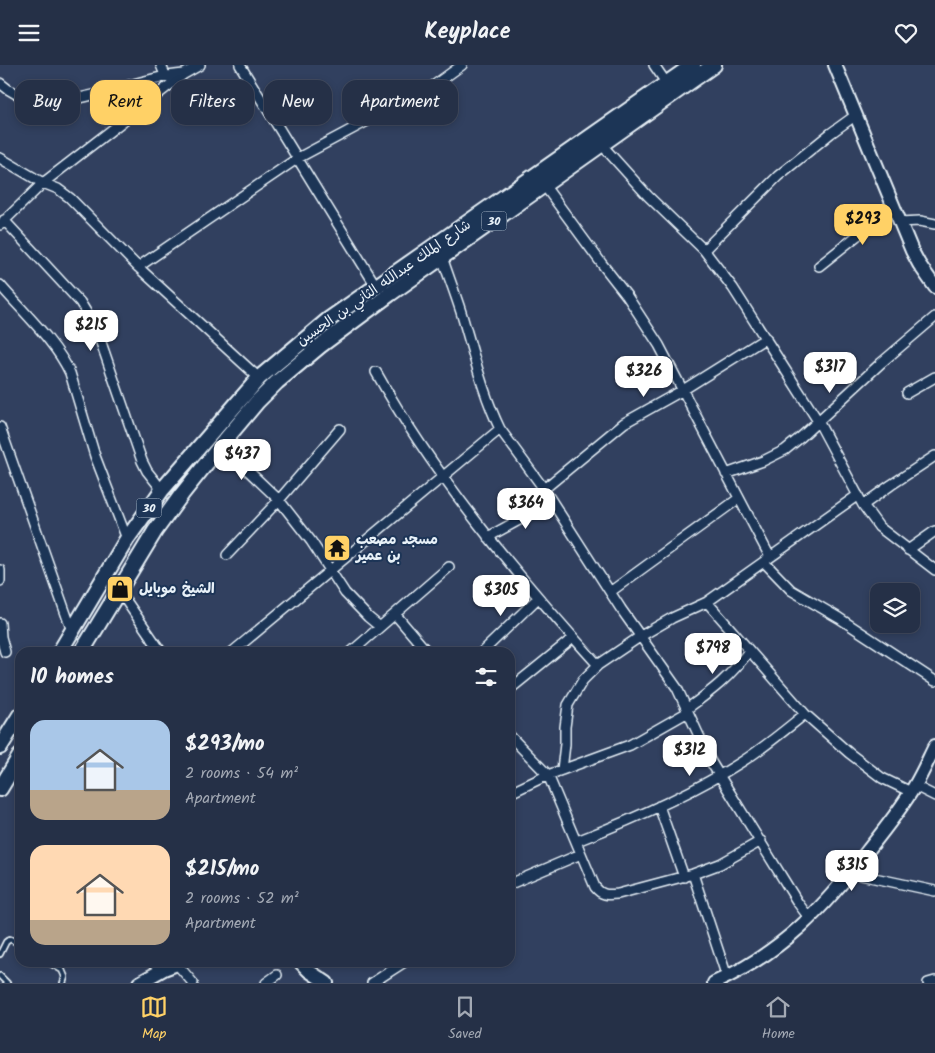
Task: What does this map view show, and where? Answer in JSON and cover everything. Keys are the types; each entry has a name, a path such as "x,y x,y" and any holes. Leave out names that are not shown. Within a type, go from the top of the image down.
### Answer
{"main road":[{"name":"شارع الملك عبدالله الثاني بن الحسين","path":"63,647 127,539 162,490 259,378 305,338 376,286 460,236 491,215 693,65"},
{"name":"شارع الملك عبدالله الثاني بن الحسين","path":"491,215 544,185 714,65"},
{"name":"شارع الملك عبدالله الثاني بن الحسين","path":"84,647 155,531 182,494 257,402 277,383 346,327 442,257 460,236"},
{"path":"0,747 15,723"},
{"path":"1,785 15,774"}],"street":[{"path":"161,65 165,75"},
{"path":"162,490 147,471 142,461 96,328 89,315 80,302 2,222 43,183 184,74 200,65"},
{"path":"240,65 376,286"},
{"path":"138,267 298,158 433,86 462,65"},
{"path":"654,65 667,84"},
{"path":"835,65 892,207 919,264 935,287"},
{"path":"0,83 18,94 33,100 53,100 88,95 165,75 184,74"},
{"path":"704,250 778,176 856,115"},
{"path":"601,145 648,196 704,250 733,287 818,421 863,505 880,527 935,570"},
{"path":"0,158 43,183 58,189 70,198 138,267 259,378"},
{"path":"544,185 636,308 659,345 726,473 767,559 791,590 839,618 935,681"},
{"path":"819,266 892,207"},
{"path":"899,222 920,221 935,224"},
{"path":"442,257 500,429 544,489 610,592 678,688 708,755 798,903 810,919"},
{"path":"0,285 66,363 95,456 127,539"},
{"path":"726,473 763,461 785,450 935,317"},
{"path":"544,489 624,423 683,390 766,338"},
{"path":"376,372 395,406 488,537 538,598 598,665"},
{"path":"907,393 935,377"},
{"path":"0,427 72,631"},
{"path":"227,555 279,500 340,429"},
{"path":"238,647 500,429"},
{"path":"221,445 279,500 311,541 345,593 380,627"},
{"path":"863,505 935,456"},
{"path":"562,770 568,705 584,680 598,665 672,618 707,602 858,495"},
{"path":"610,592 738,499"},
{"path":"488,537 552,502"},
{"path":"908,549 935,531"},
{"path":"357,647 449,567"},
{"path":"0,571 0,581"},
{"path":"118,589 158,647"},
{"path":"487,647 538,598"},
{"path":"707,602 804,714 849,753 882,778 935,796"},
{"path":"395,613 423,647"},
{"path":"0,623 5,652"},
{"path":"515,685 573,637"},
{"path":"515,791 548,775 630,745 688,710 735,671 749,651"},
{"path":"577,841 659,807 744,761 804,714"},
{"path":"515,741 548,775 595,887 600,893 607,895 689,875 720,864 761,841"},
{"path":"714,983 748,966 776,947 810,919 851,873 913,789 935,746"},
{"path":"659,807 689,875 727,977"},
{"path":"515,882 581,854"},
{"path":"851,873 935,891"},
{"path":"139,983 158,967"},
{"path":"181,967 193,983"},
{"path":"305,967 326,983"},
{"path":"372,983 397,967"},
{"path":"266,983 277,975"},
{"path":"928,983 935,981"}],"lane":[{"path":"0,954 6,942 10,939 15,942"},
{"path":"57,967 62,970 65,977 63,983"},
{"path":"0,976 7,983"}],"place":[{"name":"مسجد مصعب بن عمير","path":"337,548"},
{"name":"الشيخ موبايل","path":"120,589"}]}
